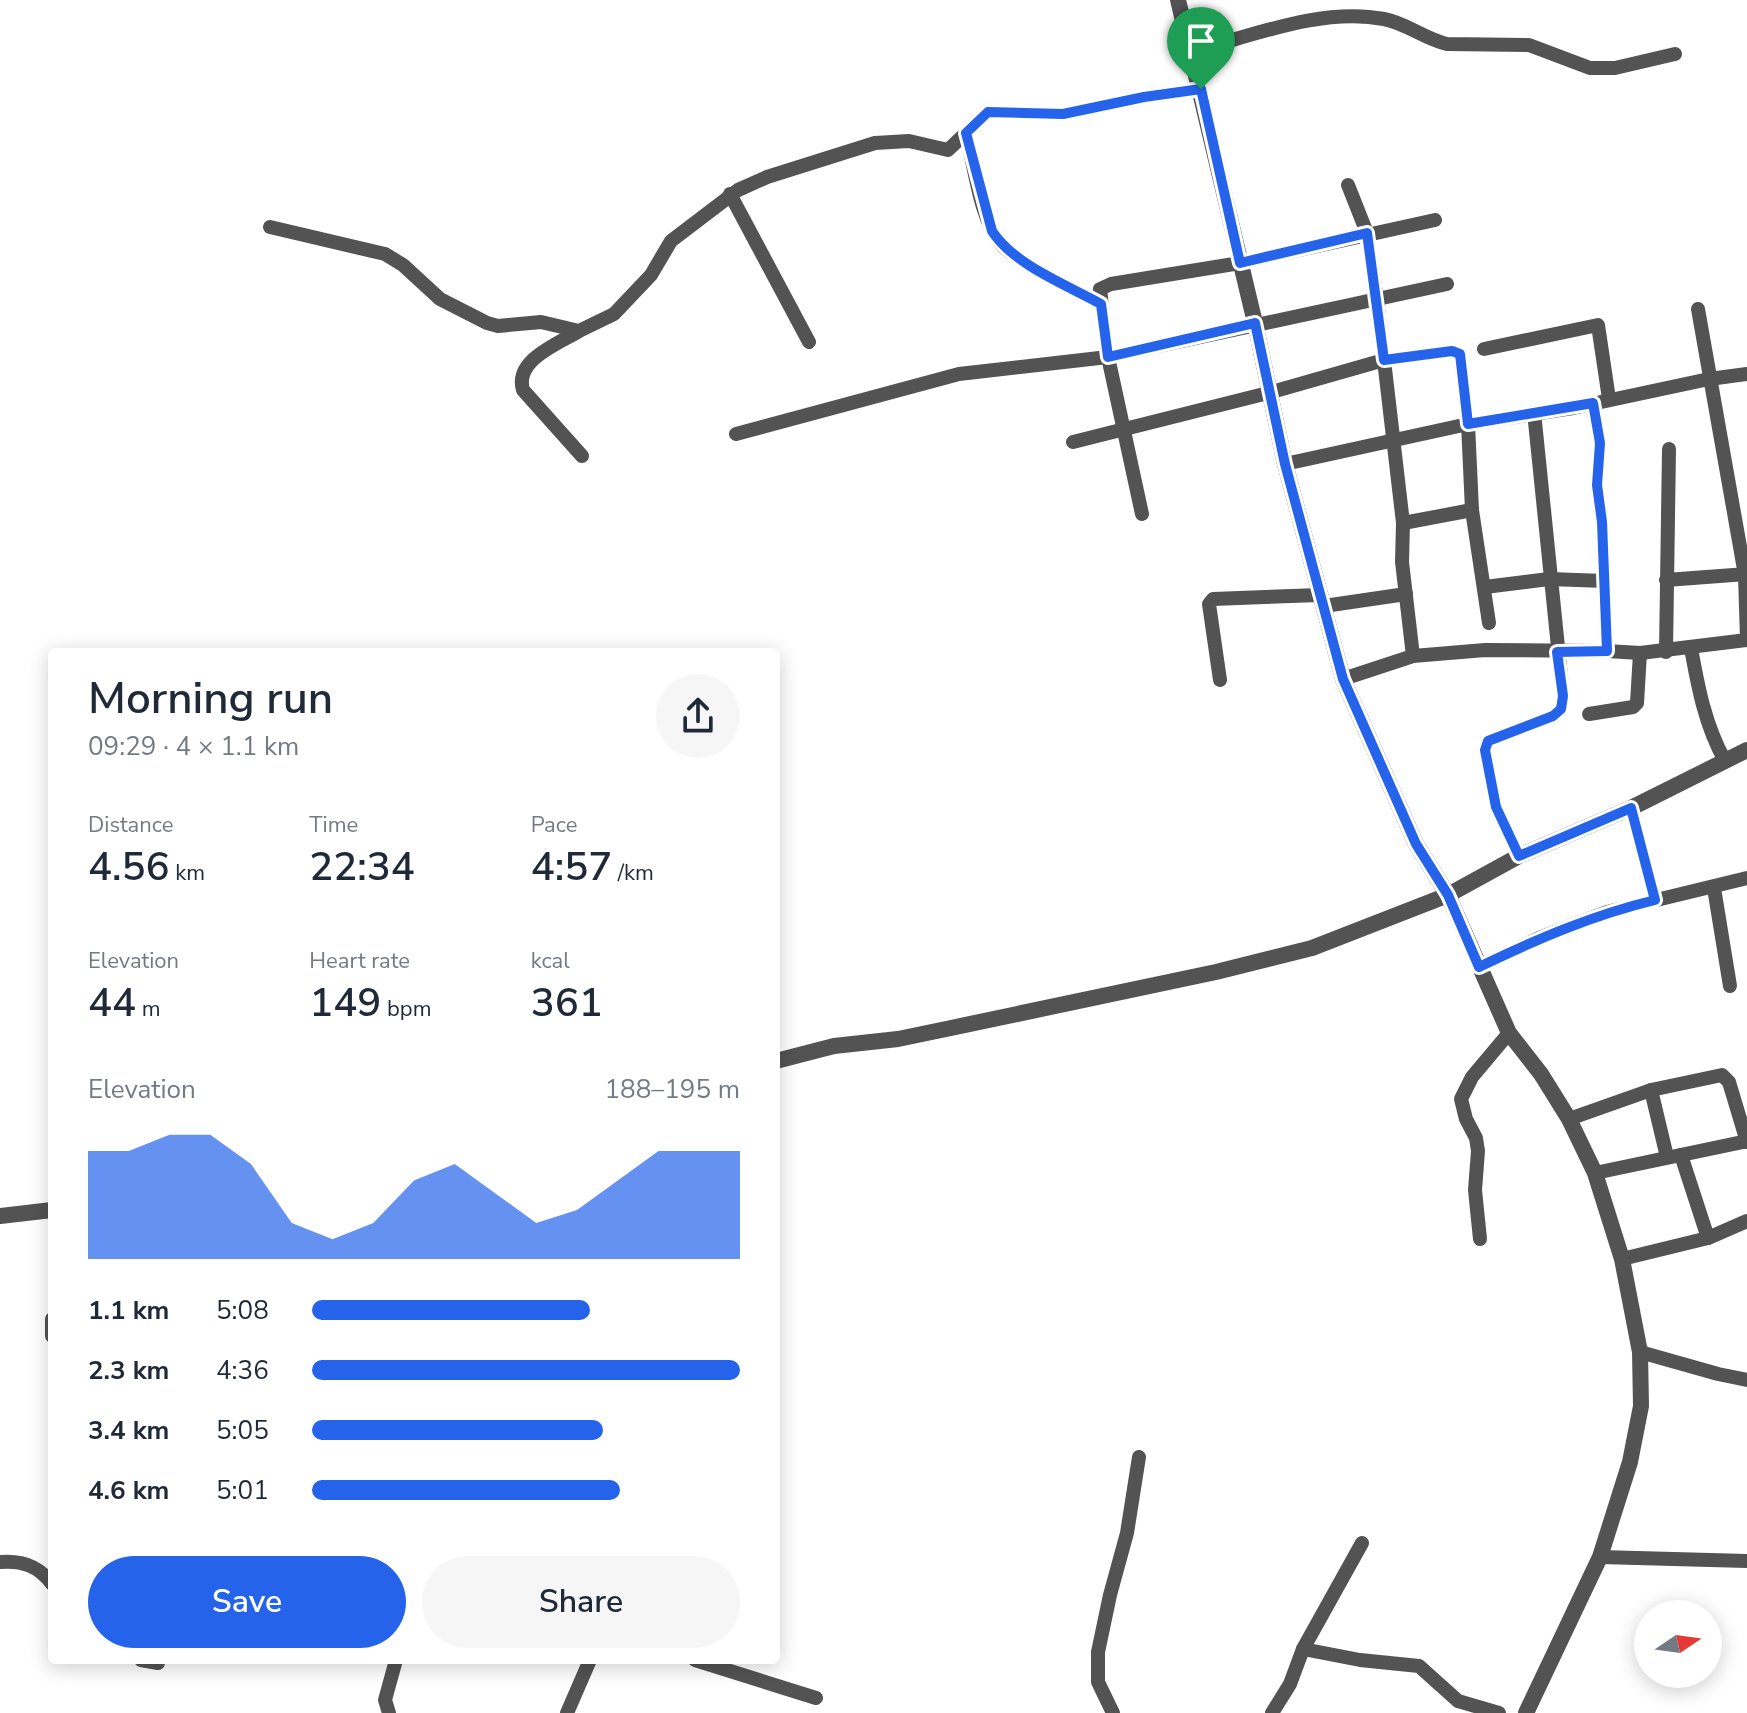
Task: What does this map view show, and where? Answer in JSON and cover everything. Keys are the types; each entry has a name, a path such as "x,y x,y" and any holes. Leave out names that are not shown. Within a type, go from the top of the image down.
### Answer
{"street":[{"path":"1178,0 1255,323 1285,464 1343,679 1416,844 1448,895 1509,1033 1541,1074 1569,1119 1595,1173 1622,1259 1640,1352 1641,1406 1630,1462 1600,1557 1526,1713"},
{"path":"1191,52 1293,24 1356,14 1389,20 1447,44 1529,45 1590,68 1615,68 1675,54"},
{"path":"582,456 523,390 520,379 523,369 579,331 614,314 651,275 671,241 730,194 767,177 875,143 909,141 948,150 988,112 1063,114 1201,89"},
{"path":"966,133 986,213 1001,245 1101,304"},
{"path":"1348,185 1367,233 1377,300 1403,523 1402,562 1413,656"},
{"path":"730,194 809,342"},
{"path":"1142,514 1108,357 1100,289 1103,286 1240,263 1435,220"},
{"path":"270,227 385,254 403,265 440,299 487,323 498,326 541,322 579,331"},
{"path":"736,434 959,374 1108,357 1447,284"},
{"path":"1343,679 1413,656 1485,650 1666,652 1747,640 1746,574 1698,309"},
{"path":"1484,349 1598,325 1609,399"},
{"path":"1073,442 1384,360 1452,351 1460,354 1468,424 1472,510 1489,623"},
{"path":"1285,464 1468,424 1747,374"},
{"path":"1593,403 1600,443 1597,485 1607,651"},
{"path":"1519,856 1496,807 1485,750 1488,741 1553,716 1561,709 1563,696 1534,412"},
{"path":"1666,652 1669,449"},
{"path":"1403,523 1472,510"},
{"path":"1666,580 1746,574"},
{"path":"1485,587 1549,579 1605,581"},
{"path":"1220,680 1209,604 1213,599 1321,601 1406,594"},
{"path":"1691,648 1706,717 1725,761"},
{"path":"1589,714 1633,707 1637,703 1640,653"},
{"path":"780,1060 834,1046 898,1039 951,1028 1216,972 1312,948 1448,895 1519,856 1631,808 1747,750"},
{"path":"1631,808 1655,900"},
{"path":"1479,967 1539,938 1607,912 1747,878"},
{"path":"1714,888 1730,986"},
{"path":"1480,1239 1475,1190 1478,1151 1461,1099 1472,1077 1509,1033"},
{"path":"1569,1119 1651,1090 1722,1075 1729,1082 1747,1142 1595,1173"},
{"path":"1651,1090 1708,1238"},
{"path":"0,1216 48,1210"},
{"path":"1622,1259 1708,1238 1747,1221"},
{"path":"1640,1352 1747,1380"},
{"path":"1113,1713 1098,1682 1098,1652 1127,1533 1139,1457"},
{"path":"1272,1713 1290,1684 1303,1649 1362,1543"},
{"path":"1600,1557 1747,1561"},
{"path":"0,1562 29,1564 48,1578"},
{"path":"1303,1649 1360,1660 1419,1666 1458,1701 1499,1713"},
{"path":"389,1713 385,1700 395,1664"},
{"path":"567,1713 588,1664"},
{"path":"708,1664 816,1698"}],"route":[{"path":"1201,89 1240,263 1367,233 1384,360 1452,351 1460,354 1468,424 1593,403 1600,443 1597,485 1602,522 1607,651 1557,652 1563,696 1561,709 1553,716 1488,741 1485,750 1496,807 1519,856 1631,808 1655,900 1607,912 1539,938 1479,967 1448,895 1416,844 1343,679 1285,464 1255,323 1108,357 1101,304 1015,256 1001,245 992,231 966,133 981,116 996,111 1063,114 1201,89"}]}
